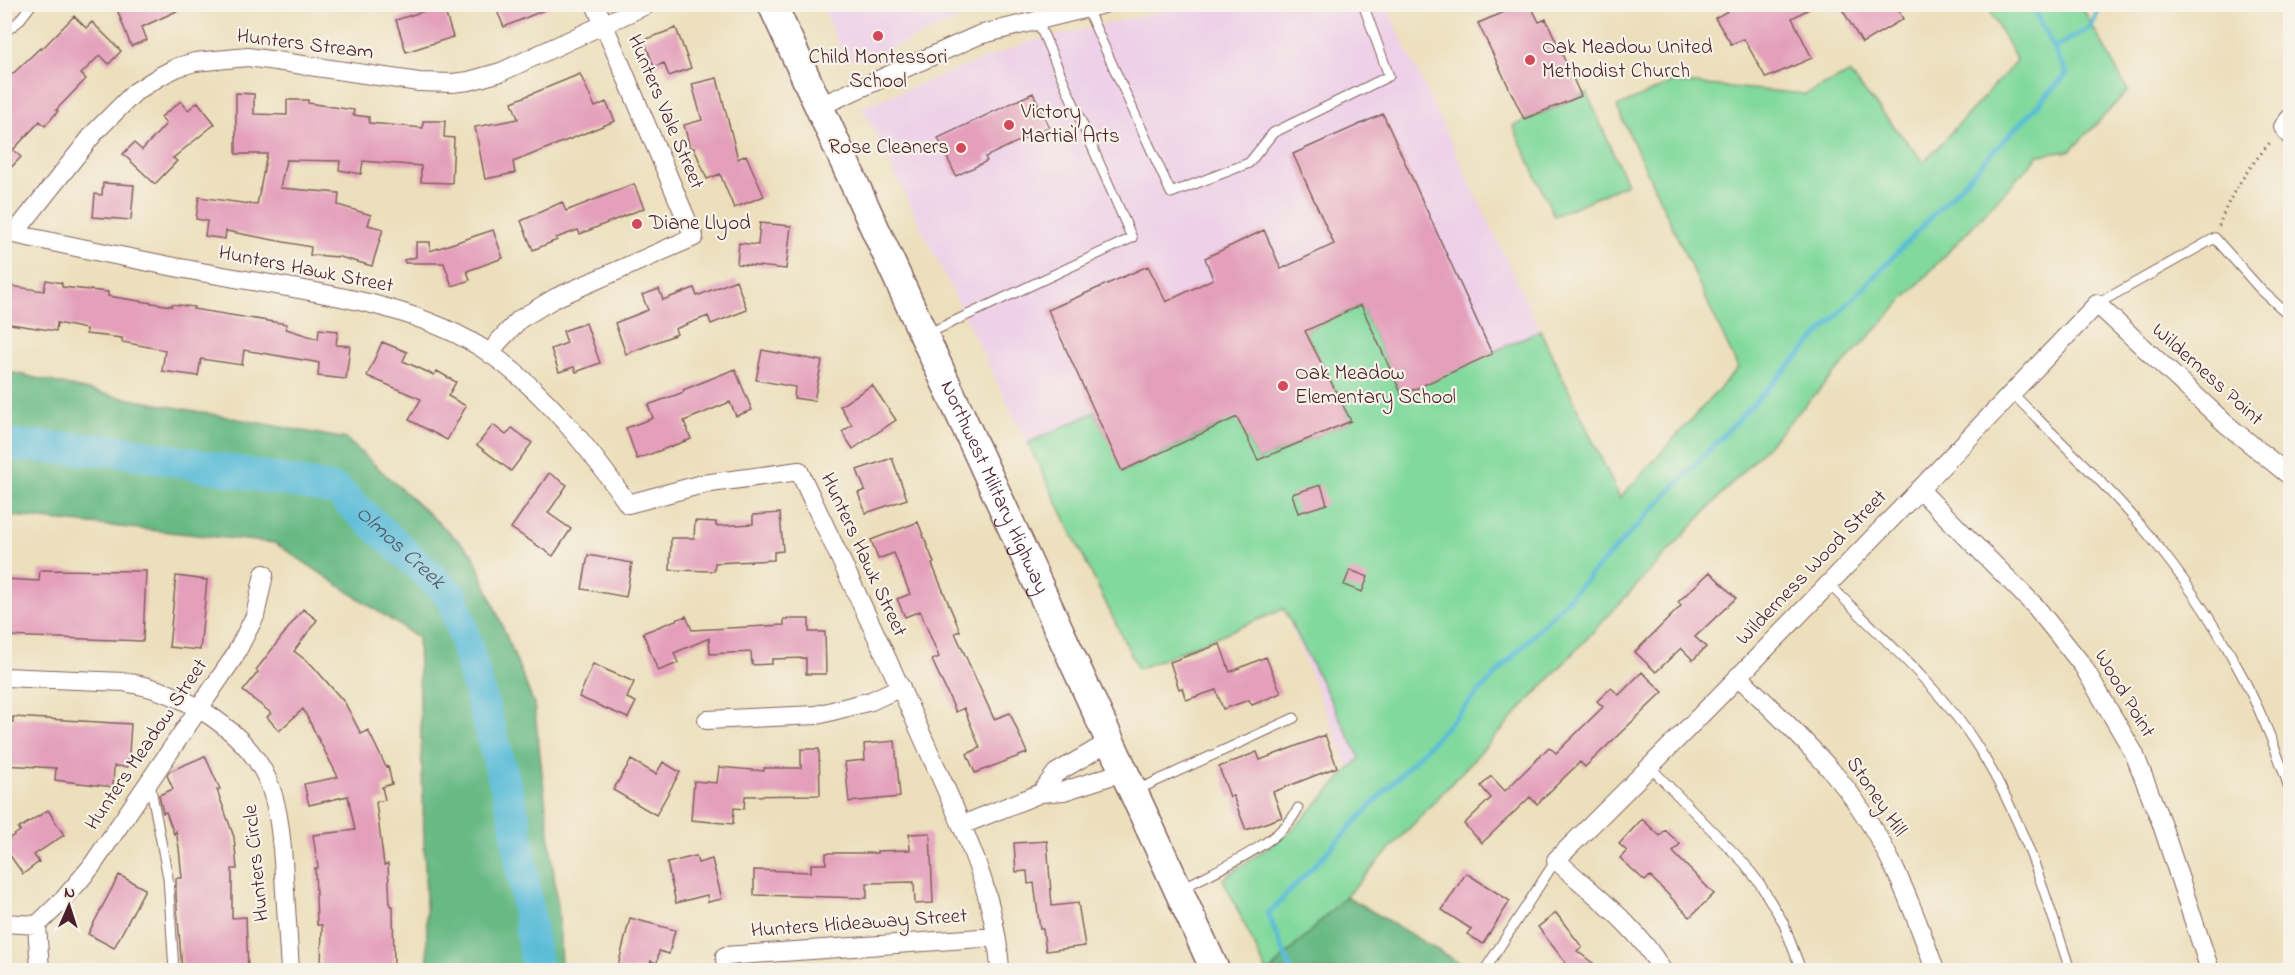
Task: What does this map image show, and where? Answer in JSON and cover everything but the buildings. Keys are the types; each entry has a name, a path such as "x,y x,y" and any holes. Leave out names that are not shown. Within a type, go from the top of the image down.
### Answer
{"main road":[{"name":"Northwest Military Highway","path":"772,4 1215,970"}],"street":[{"name":"Hunters Vale Street","path":"490,354 520,319 555,298 694,237 595,4"},
{"name":"Hunters Stream","path":"14,234 95,132 135,92 178,67 195,62 248,57 419,82 469,81 501,72 648,4"},
{"path":"820,106 979,35 1095,7"},
{"name":"Hunters Hawk Street","path":"14,234 365,302 424,321 490,354 538,392 566,422 628,504 703,484 799,471 901,687 976,856 989,902 1000,970"},
{"name":"Wilderness Wood Street","path":"1556,860 1829,584 2097,304"},
{"name":"Wilderness Point","path":"2097,304 2226,424 2290,476"},
{"name":"Wood Point","path":"1919,489 2036,607 2083,666 2134,753 2162,822 2210,970"},
{"name":"Hunters Meadow Street","path":"37,925 63,900 91,867 234,657 255,616 264,574"},
{"name":"Stoney Hill","path":"1738,676 1829,768 1859,806 1883,845 1914,909 1935,970"},
{"name":"Hunters Circle","path":"4,677 124,682 143,685 179,697 199,708 242,740 266,776 276,801 280,827 290,970"},
{"path":"707,720 817,715 871,701 901,687"},
{"path":"1041,793 1056,772 1109,742"},
{"path":"962,825 1041,793 1128,782"},
{"path":"1556,860 1623,921 1646,947 1662,970"},
{"path":"4,923 37,925 40,970"},
{"name":"Hunters Hideaway Street","path":"726,963 995,937"}],"lane":[{"path":"4,33 18,22 32,4"},
{"path":"1095,7 1171,193 1249,163 1273,133 1389,76 1363,4"},
{"path":"924,335 1132,238 1037,20"},
{"path":"2097,304 2215,238 2262,290 2290,316"},
{"path":"2012,393 2136,519 2193,592 2253,696 2290,790"},
{"path":"1829,584 1937,694 1973,740 2014,811 2037,867 2070,970"},
{"path":"1128,782 1294,718"},
{"path":"1650,767 1744,863 1760,884 1783,922 1800,970"},
{"path":"150,780 168,878 174,970"},
{"path":"1178,890 1256,849 1280,831 1294,817 1298,808"},
{"path":"1492,970 1488,965 1556,860"}],"path":[{"path":"2215,238 2225,208 2256,159 2288,127"}],"shaded area":[{"name":"Child Montessori School","path":"821,5 969,5 972,14 866,59 849,60 844,58"},
{"name":"Oak Meadow Elementary School","path":"1189,5 1386,5 1620,499 1349,769 1284,609 1138,669 862,107 1025,43"}],"green space":[{"path":"1986,4 2081,5 2128,91 2070,151 2039,155 1346,896 1271,970 1266,970 1223,879 1292,830 1360,758 1284,609 1138,669 1028,443 1095,412 1123,471 1220,425 1219,377 1258,460 1351,421 1305,331 1361,305 1402,395 1540,330 1620,498 1738,368 1617,107 1673,82 1806,94 1849,73 1924,162 2017,61"},
{"path":"1587,93 1627,184 1554,216 1513,126"},
{"path":"5,371 114,396 346,439 473,554 534,704 559,918 561,970 428,970 418,638 275,543 5,515"},
{"path":"1346,896 1471,970 1271,970"}],"waterway":[{"path":"1291,970 1268,914 2067,74 2031,4"},
{"path":"2054,48 2091,27 2101,4"},
{"name":"Olmos Creek","path":"4,445 123,451 336,490 453,597 514,816 537,970"}],"place":[{"name":"Child Montessori School","path":"878,36"},
{"name":"Oak Meadow United Methodist Church","path":"1530,60"},
{"name":"Victory Martial Arts","path":"1009,125"},
{"name":"Rose Cleaners","path":"961,148"},
{"name":"Diane Llyod","path":"637,224"},
{"name":"Oak Meadow Elementary School","path":"1283,386"}]}
